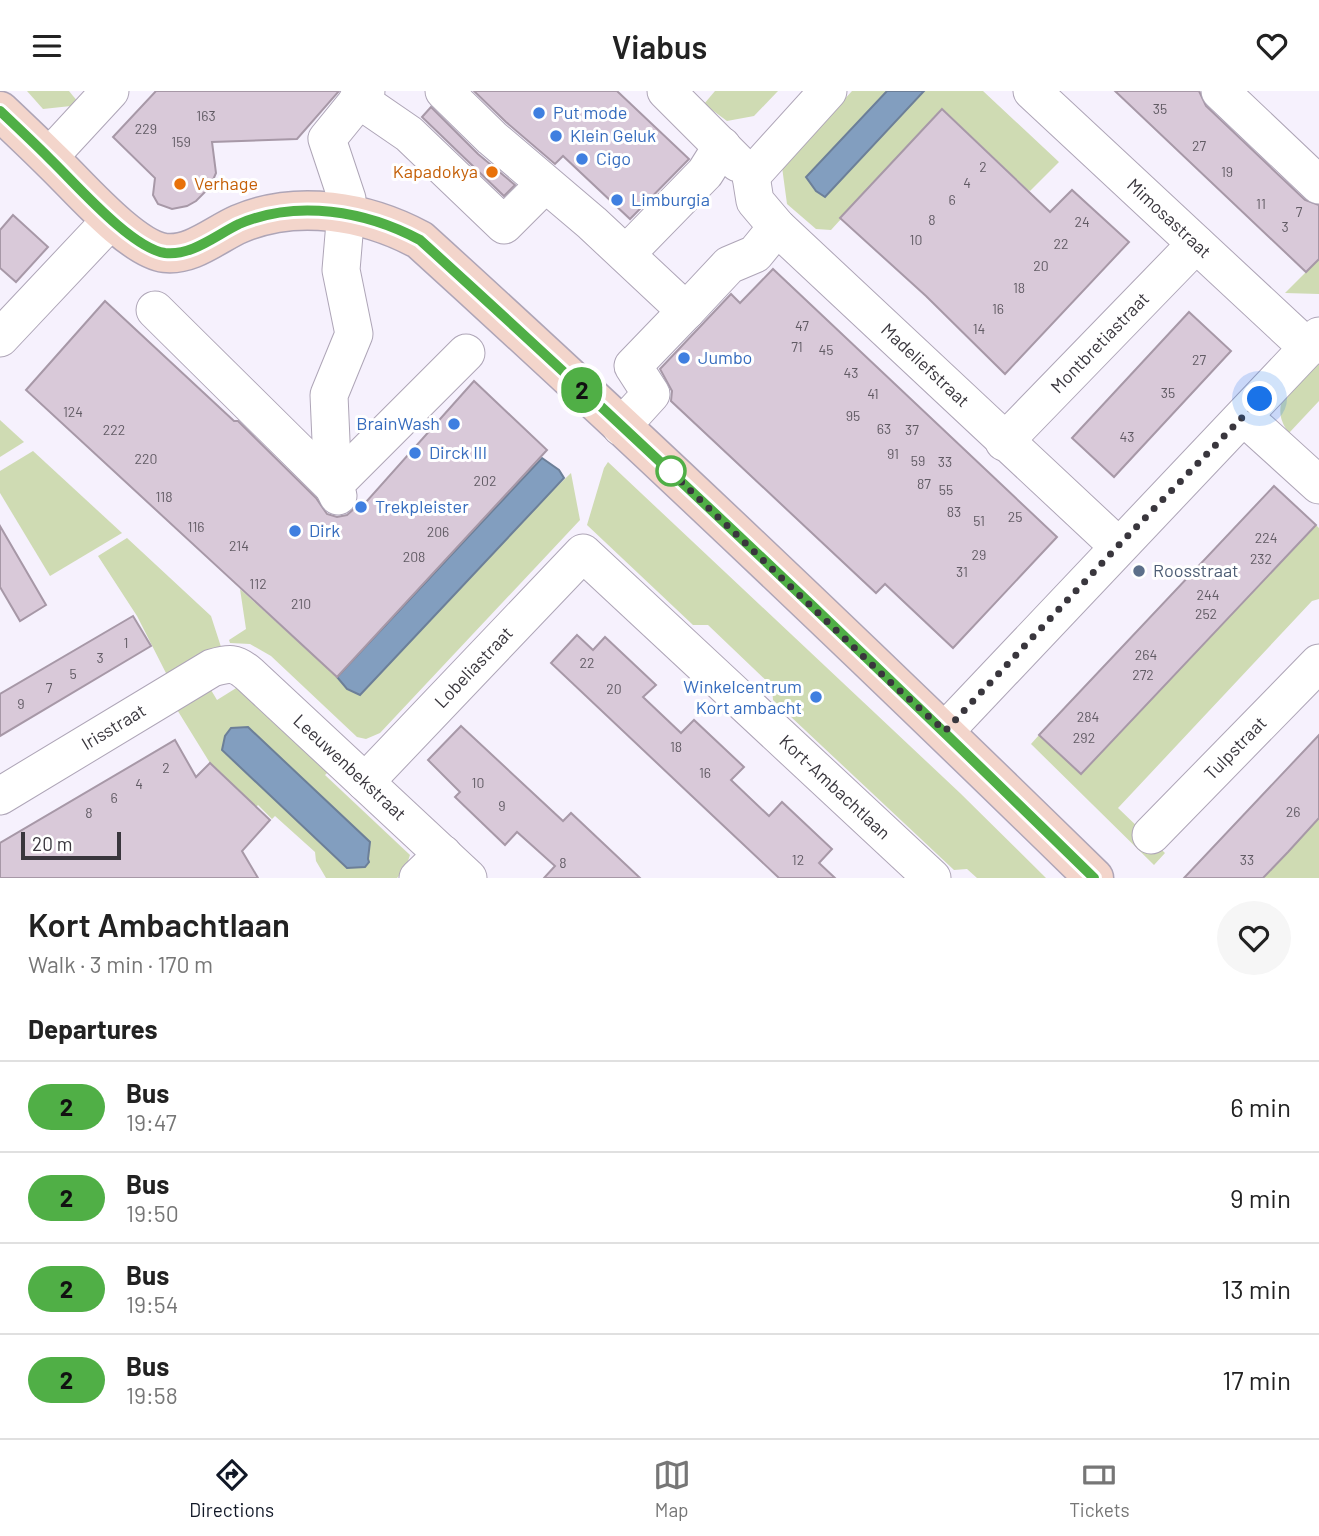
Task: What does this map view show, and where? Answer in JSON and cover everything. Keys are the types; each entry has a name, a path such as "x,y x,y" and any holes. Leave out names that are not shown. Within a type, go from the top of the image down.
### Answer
{"street":[{"path":"49,157 110,91"},
{"path":"444,91 492,138 626,254 686,311"},
{"path":"666,91 751,176 828,91"},
{"name":"Mimosastraat","path":"1031,91 1196,244 1313,342"},
{"path":"1220,91 1319,185"},
{"path":"338,494 329,395 354,334 341,270 347,199 327,139 362,95 409,134 504,225 545,184"},
{"path":"0,111 111,220 146,246 166,253 188,250 237,225 274,213 302,211 372,218 420,240 667,468 889,681 945,731 1094,878"},
{"path":"456,179 492,138"},
{"path":"626,254 705,173 722,146"},
{"name":"Madeliefstraat","path":"751,176 755,201 777,227 1118,546"},
{"path":"0,338 111,220"},
{"path":"621,427 650,394 633,366 729,265 755,254 777,227"},
{"name":"Montbretiastraat","path":"1004,442 1196,244"},
{"path":"155,310 338,494"},
{"path":"945,731 1313,342"},
{"path":"338,494 466,353"},
{"path":"1244,417 1319,485"},
{"name":"Lobeliastraat","path":"365,782 583,554"},
{"name":"Kort-Ambachtlaan","path":"583,554 932,878"},
{"name":"Leeuwenbekstraat","path":"230,663 240,666 365,782 443,870"},
{"name":"Irisstraat","path":"0,796 212,668 230,663"},
{"name":"Tulpstraat","path":"1151,835 1319,663"}],"green space":[{"path":"27,91 69,91 78,102 71,106 43,109"},
{"path":"715,91 778,91 754,116 727,121 704,104"},
{"path":"852,91 887,91 806,177 825,197 924,91 983,91 1059,162 1030,191 942,108 831,230 816,229 787,204 782,167"},
{"path":"1319,259 1319,294 1285,293"},
{"path":"1319,355 1319,401 1289,433 1282,421 1282,401 1294,382"},
{"path":"0,420 24,442 0,457"},
{"path":"33,451 122,533 50,576 0,493 0,471"},
{"path":"608,462 960,793 1046,878 977,878 967,869 954,870 773,700 772,686 708,625 693,625 587,525"},
{"path":"571,473 580,520 380,733 366,739 357,737 271,656 250,644 230,643 229,640 246,629 240,589 347,689"},
{"path":"1316,525 1319,528 1319,599 1312,601 1118,808 1165,853 1154,865 1031,744 1039,735 1081,774"},
{"path":"127,538 211,616 222,650 169,679 137,616 98,556"},
{"path":"208,685 217,700 241,685 331,769 325,775 410,855 405,870 397,878 326,878 316,861 315,852 275,816 272,819 258,805 256,807 210,763 176,708"},
{"path":"1319,818 1319,878 1263,878"}],"water":[{"path":"887,91 924,91 825,197 816,191 806,177"},
{"path":"542,458 559,470 564,478 360,695 347,689 337,677"},
{"path":"248,727 370,842 369,862 365,867 347,868 222,750 225,736 231,728"}],"building":[{"path":"156,91 339,91 297,139 212,142 216,173 210,187 196,201 172,209 158,204 153,195 155,178 113,137"},
{"path":"474,91 617,91 689,159 630,219 563,156 555,164"},
{"path":"1115,91 1199,91 1206,106 1305,200 1319,205 1319,259 1306,272"},
{"path":"431,107 478,154 515,185 504,196 422,117"},
{"path":"942,109 1050,212 1072,190 1129,242 1005,374 926,296 840,218"},
{"path":"13,215 48,247 16,282 0,268 0,230"},
{"path":"773,269 1057,537 953,648 885,584 876,593 671,401 672,391 660,369 731,294 740,303"},
{"path":"105,301 234,421 238,421 316,498 327,514 337,517 347,515 355,508 358,511 474,381 547,450 337,677 26,390"},
{"path":"1189,312 1231,351 1114,477 1072,438"},
{"path":"1274,486 1316,525 1081,774 1039,735"},
{"path":"0,526 46,605 20,621 0,587"},
{"path":"133,616 151,646 0,736 0,694"},
{"path":"577,635 593,650 605,637 656,685 643,697 681,733 694,720 744,767 731,780 769,816 782,802 832,849 819,863 835,878 779,878 694,798 551,663"},
{"path":"461,726 563,821 571,813 640,878 544,878 555,866 517,832 505,845 455,797 460,792 428,760"},
{"path":"1319,735 1319,818 1288,852 1263,878 1184,878"},
{"path":"175,740 196,777 210,763 270,820 242,851 258,878 0,878 0,843"}],"bus line":[{"name":"2","path":"0,111 111,220 146,246 166,253 188,250 255,218 274,213 302,211 372,218 420,240 667,468 889,681 945,731 1094,878"}],"place":[{"name":"Put mode","path":"539,113"},
{"name":"Klein Geluk","path":"556,136"},
{"name":"Cigo","path":"582,159"},
{"name":"Kapadokya","path":"492,172"},
{"name":"Verhage","path":"180,184"},
{"name":"Limburgia","path":"617,200"},
{"name":"Jumbo","path":"684,358"},
{"name":"BrainWash","path":"454,424"},
{"name":"Dirck III","path":"415,453"},
{"name":"Trekpleister","path":"361,507"},
{"name":"Dirk","path":"295,531"},
{"name":"Roosstraat","path":"1139,571"},
{"name":"Winkelcentrum Kort ambacht","path":"816,697"}],"route":[{"path":"671,471 667,468 889,681 945,731 1260,399"}]}
